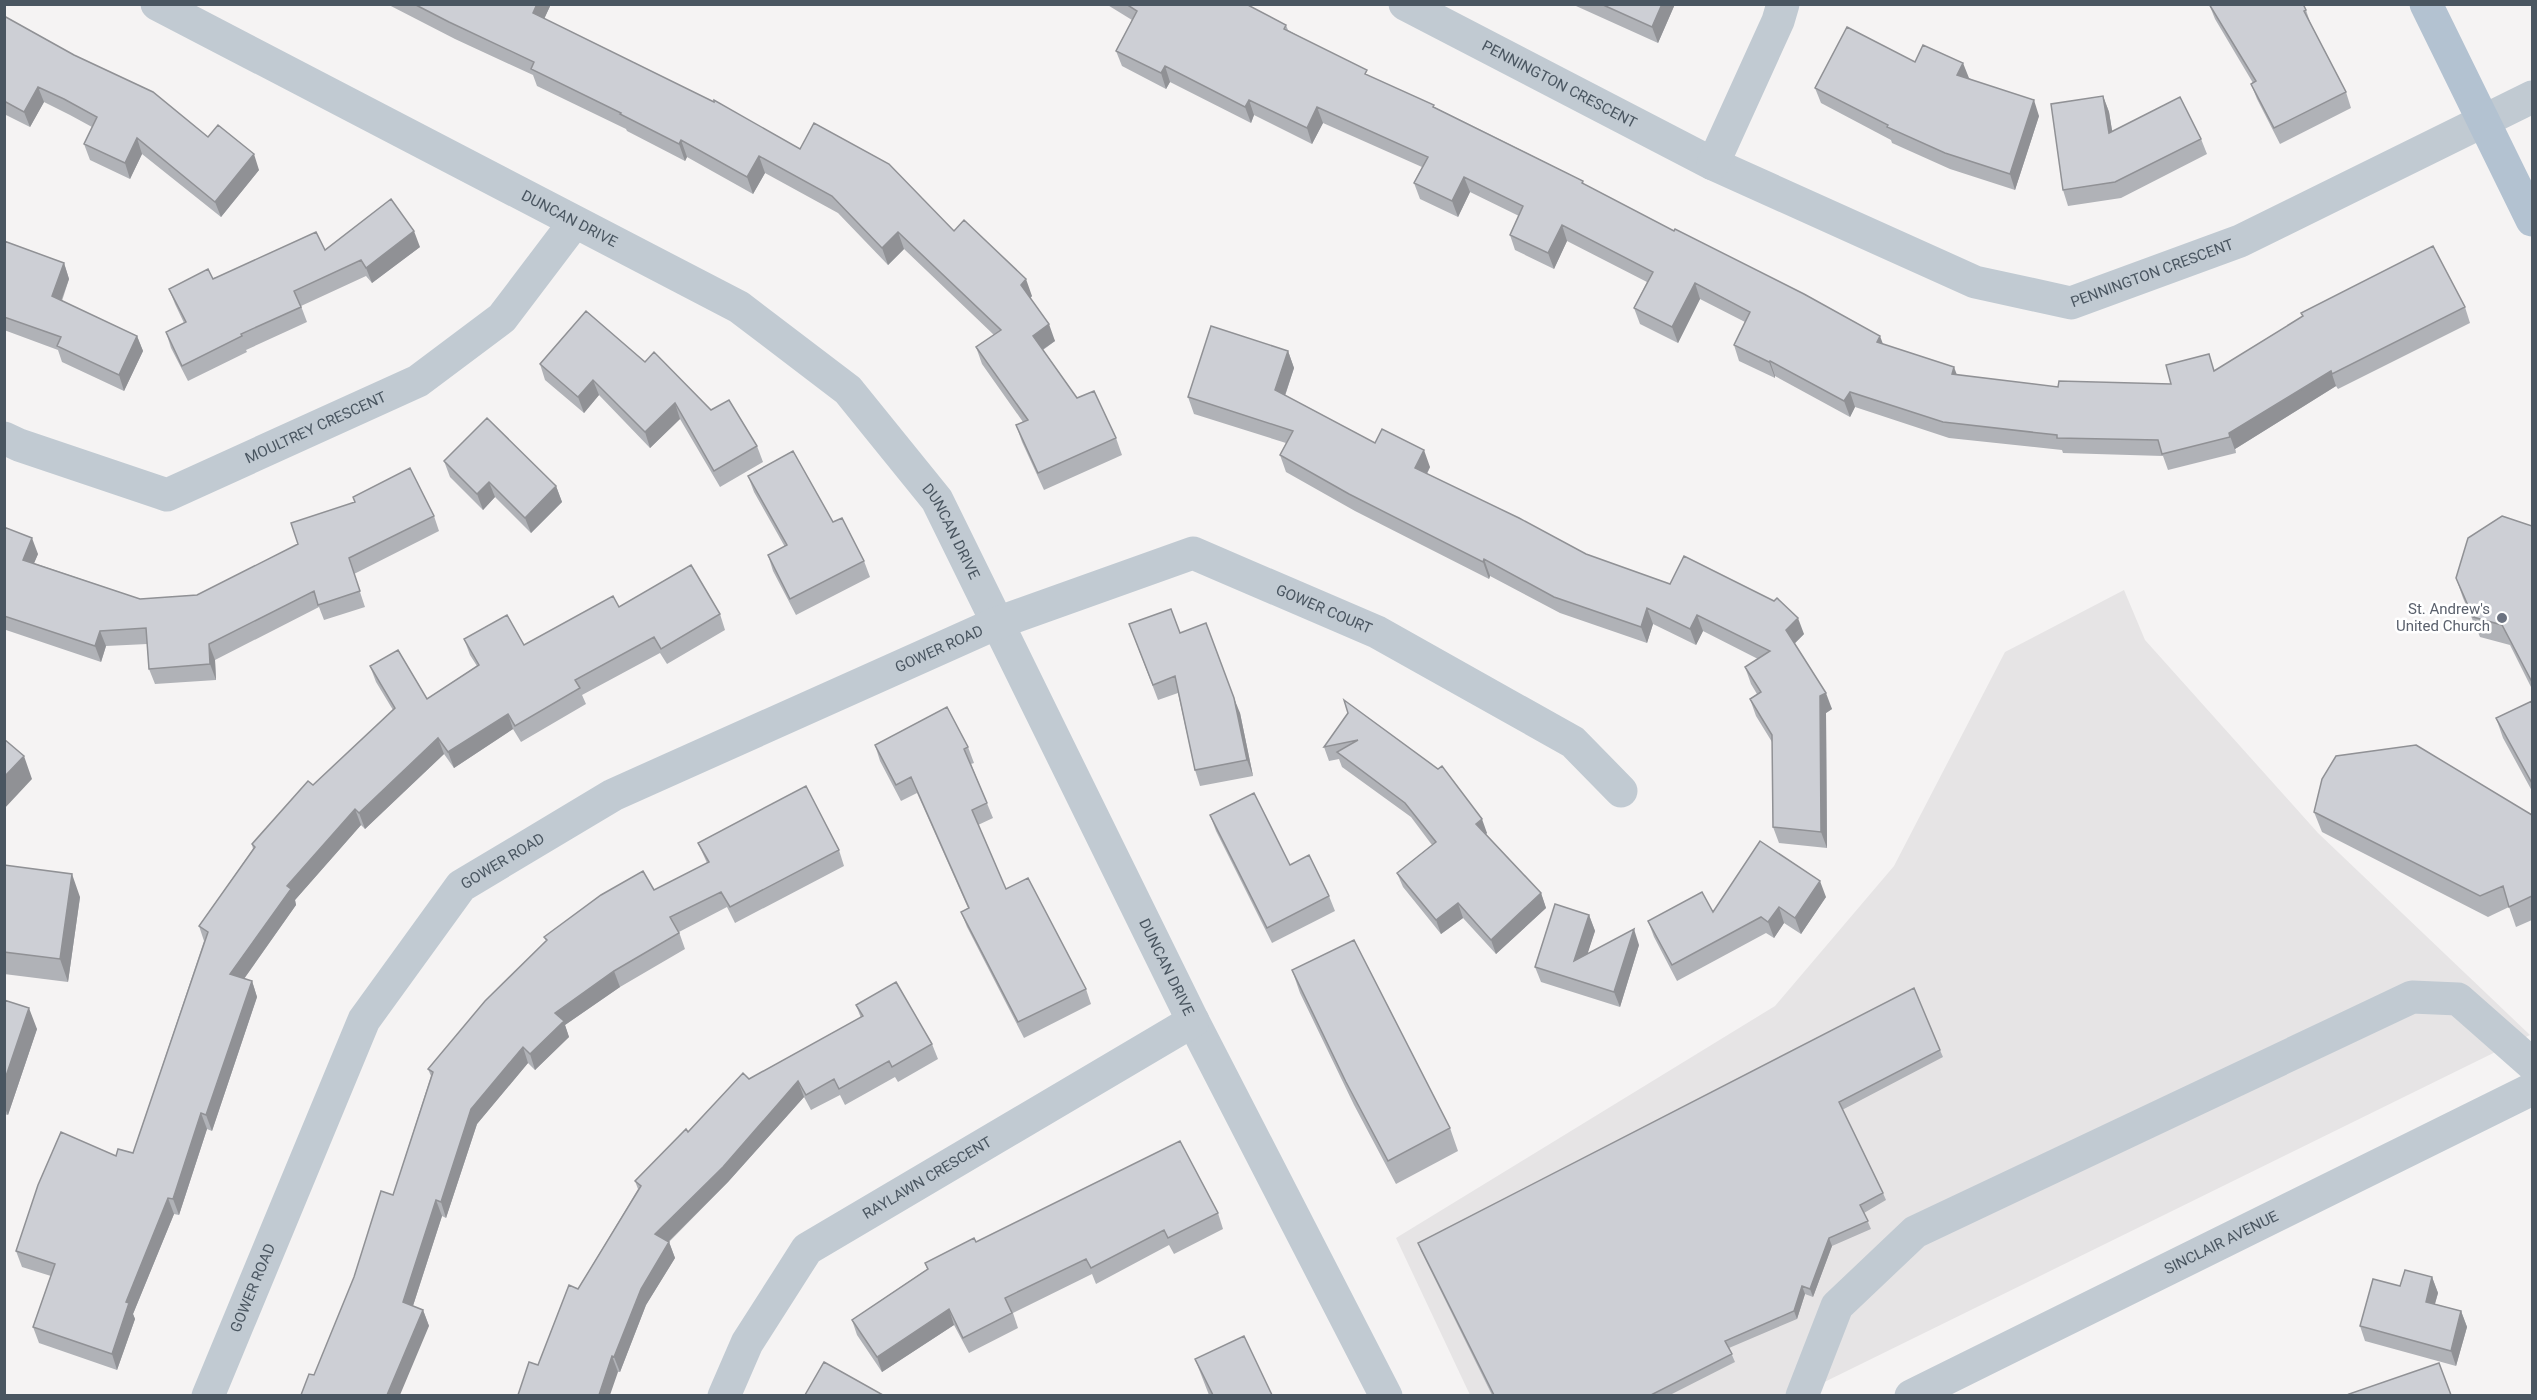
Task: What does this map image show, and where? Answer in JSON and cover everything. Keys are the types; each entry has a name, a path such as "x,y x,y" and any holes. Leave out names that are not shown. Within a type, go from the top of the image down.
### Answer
{"main road":[{"path":"2426,4 2532,220"}],"street":[{"name":"DUNCAN DRIVE","path":"157,4 739,307 848,390 937,500 1193,1021 1386,1395"},
{"name":"PENNINGTON CRESCENT","path":"1405,4 1713,164 1975,282 2071,303 2240,241 2532,97"},
{"path":"1713,164 1778,21 1783,4"},
{"name":"MOULTREY CRESCENT","path":"4,438 167,495 418,381 502,318 574,223"},
{"name":"GOWER COURT","path":"997,624 1193,553 1387,638 1573,742 1621,791"},
{"name":"GOWER ROAD","path":"208,1395 364,1020 461,886 613,795 997,624"},
{"path":"1802,1395 1837,1306 1916,1232 2412,997 2458,999 2532,1064"},
{"name":"RAYLAWN CRESCENT","path":"724,1395 747,1343 807,1249 1193,1021"},
{"name":"SINCLAIR AVENUE","path":"1911,1395 2532,1089"}],"shaded area":[{"path":"2124,590 2145,640 2318,833 2530,1035 1798,1395 1470,1395 1396,1238 1775,1006 1894,866 2005,652"}],"building":[{"path":"414,4 537,4 533,13 714,102 714,100 800,149 814,123 889,164 954,231 964,220 1026,279 1021,285 1049,324 1033,336 1077,398 1094,391 1116,438 1038,473 1016,425 1028,420 976,347 1001,330 898,232 882,248 832,196 759,156 747,177 681,140 679,144 531,69 534,62"},
{"path":"1126,4 1246,4 1286,25 1284,29 1367,70 1365,74 1434,105 1433,107 1583,181 1582,183 1674,231 1675,229 1804,294 1880,336 1877,342 1954,367 1952,374 2058,387 2059,381 2171,384 2166,365 2209,354 2214,371 2303,316 2301,313 2433,246 2465,307 2332,374 2331,371 2229,433 2230,437 2162,454 2158,440 2057,438 2057,435 1943,422 1850,392 1844,401 1770,361 1734,345 1750,312 1695,283 1672,327 1634,308 1653,272 1562,225 1548,253 1510,235 1523,206 1464,177 1452,201 1414,183 1428,157 1317,107 1307,128 1249,100 1245,107 1165,66 1161,73 1116,51 1137,11"},
{"path":"1601,4 1662,4 1652,27"},
{"path":"2209,4 2303,4 2306,10 2304,11 2346,92 2274,128 2251,84 2256,81"},
{"path":"4,16 74,55 153,92 208,137 218,125 254,154 215,202 137,138 125,163 84,144 97,117 64,99 38,87 24,112 4,101"},
{"path":"1847,27 1915,62 1923,45 1963,63 1957,75 2034,100 2010,174 1945,153 1887,127 1888,125 1815,88"},
{"path":"2103,96 2109,133 2180,97 2201,139 2115,182 2063,190 2051,104"},
{"path":"391,199 414,231 366,268 361,260 294,291 301,307 241,334 242,336 182,366 166,332 186,322 169,289 208,269 213,279 316,232 325,250"},
{"path":"4,241 64,263 52,296 137,336 119,375 57,346 61,337 4,317"},
{"path":"586,311 645,362 654,352 711,410 729,400 757,446 714,471 675,403 645,432 593,380 578,397 540,364"},
{"path":"1211,326 1288,351 1275,390 1375,443 1382,429 1424,450 1415,468 1519,518 1586,554 1670,584 1684,556 1774,601 1777,598 1798,618 1786,630 1826,693 1820,696 1821,832 1773,827 1772,735 1750,699 1761,692 1745,667 1770,651 1697,615 1690,629 1647,608 1641,627 1554,597 1484,559 1483,562 1349,494 1280,455 1293,431 1188,397"},
{"path":"487,418 556,486 525,518 489,482 477,494 444,461"},
{"path":"793,451 833,522 842,518 864,561 790,599 768,555 787,545 748,476"},
{"path":"410,468 434,516 349,558 360,591 318,605 314,591 209,644 210,664 149,669 146,628 100,631 95,646 4,616 4,527 32,538 23,560 140,599 197,595 298,544 291,523 355,502 353,497"},
{"name":"St. Andrew's United Church","path":"2502,516 2532,526 2532,682 2502,625 2473,617 2456,578 2468,538"},
{"path":"691,565 720,614 661,649 654,637 575,680 580,688 515,726 508,714 448,752 438,738 359,813 355,809 287,886 291,889 230,974 252,981 206,1115 201,1113 173,1199 168,1198 126,1302 129,1303 112,1354 33,1327 55,1264 16,1251 38,1185 61,1132 116,1156 118,1149 133,1153 208,932 199,926 255,847 252,844 308,781 313,785 395,708 370,666 398,650 427,699 479,665 464,639 507,615 524,645 613,596 619,607"},
{"path":"1171,609 1180,633 1206,623 1234,698 1247,760 1195,770 1175,676 1153,685 1129,624"},
{"path":"1344,700 1438,769 1442,766 1482,819 1476,824 1541,893 1491,940 1458,903 1436,920 1397,873 1436,842 1405,803 1337,752 1358,740 1324,747 1348,713"},
{"path":"2532,701 2532,783 2496,718"},
{"path":"947,707 968,747 964,749 987,803 972,810 1006,889 1028,878 1086,989 1018,1022 961,912 969,908 911,777 896,785 875,745"},
{"path":"4,739 24,756 4,777"},
{"path":"2416,745 2532,815 2532,896 2509,907 2503,886 2480,896 2314,812 2322,779 2336,756"},
{"path":"806,786 839,850 730,907 721,892 670,917 679,933 614,971 555,1013 564,1021 530,1054 523,1047 471,1109 441,1202 436,1200 403,1302 423,1310 387,1395 301,1395 309,1374 314,1375 354,1277 381,1191 393,1195 433,1072 428,1069 485,1001 547,940 544,937 601,895 643,871 654,890 709,862 698,843"},
{"path":"1254,793 1290,865 1309,855 1329,896 1267,928 1210,815"},
{"path":"1760,841 1820,881 1795,918 1779,907 1768,922 1761,917 1672,965 1648,921 1702,892 1713,912"},
{"path":"4,865 72,874 60,959 4,952"},
{"path":"1555,904 1589,915 1574,961 1634,929 1614,992 1535,967"},
{"path":"1354,940 1450,1128 1388,1161 1346,1082 1292,970"},
{"path":"896,982 932,1044 892,1067 889,1061 839,1089 834,1079 806,1095 798,1081 723,1167 655,1234 669,1242 641,1289 614,1357 612,1356 599,1395 518,1395 529,1362 538,1365 569,1285 578,1289 641,1186 635,1181 686,1129 688,1132 743,1073 749,1079 863,1016 856,1005"},
{"path":"1914,988 1940,1050 1839,1102 1883,1193 1860,1205 1868,1221 1829,1238 1810,1289 1802,1286 1794,1311 1725,1341 1732,1354 1651,1395 1494,1395 1418,1243"},
{"path":"4,1000 29,1008 4,1082"},
{"path":"1180,1141 1218,1213 1168,1238 1164,1230 1091,1268 1086,1259 1005,1298 1012,1313 963,1338 949,1309 877,1357 852,1320 928,1269 925,1263 974,1238 976,1242"},
{"path":"2405,1270 2432,1277 2426,1302 2461,1311 2451,1351 2360,1326 2373,1279 2400,1286"},
{"path":"1244,1336 1272,1395 1213,1395 1195,1359"},
{"path":"824,1362 883,1395 805,1395"},
{"path":"2439,1363 2451,1395 2349,1394"}],"place":[{"name":"St. Andrew's United Church","path":"2502,618"}]}
